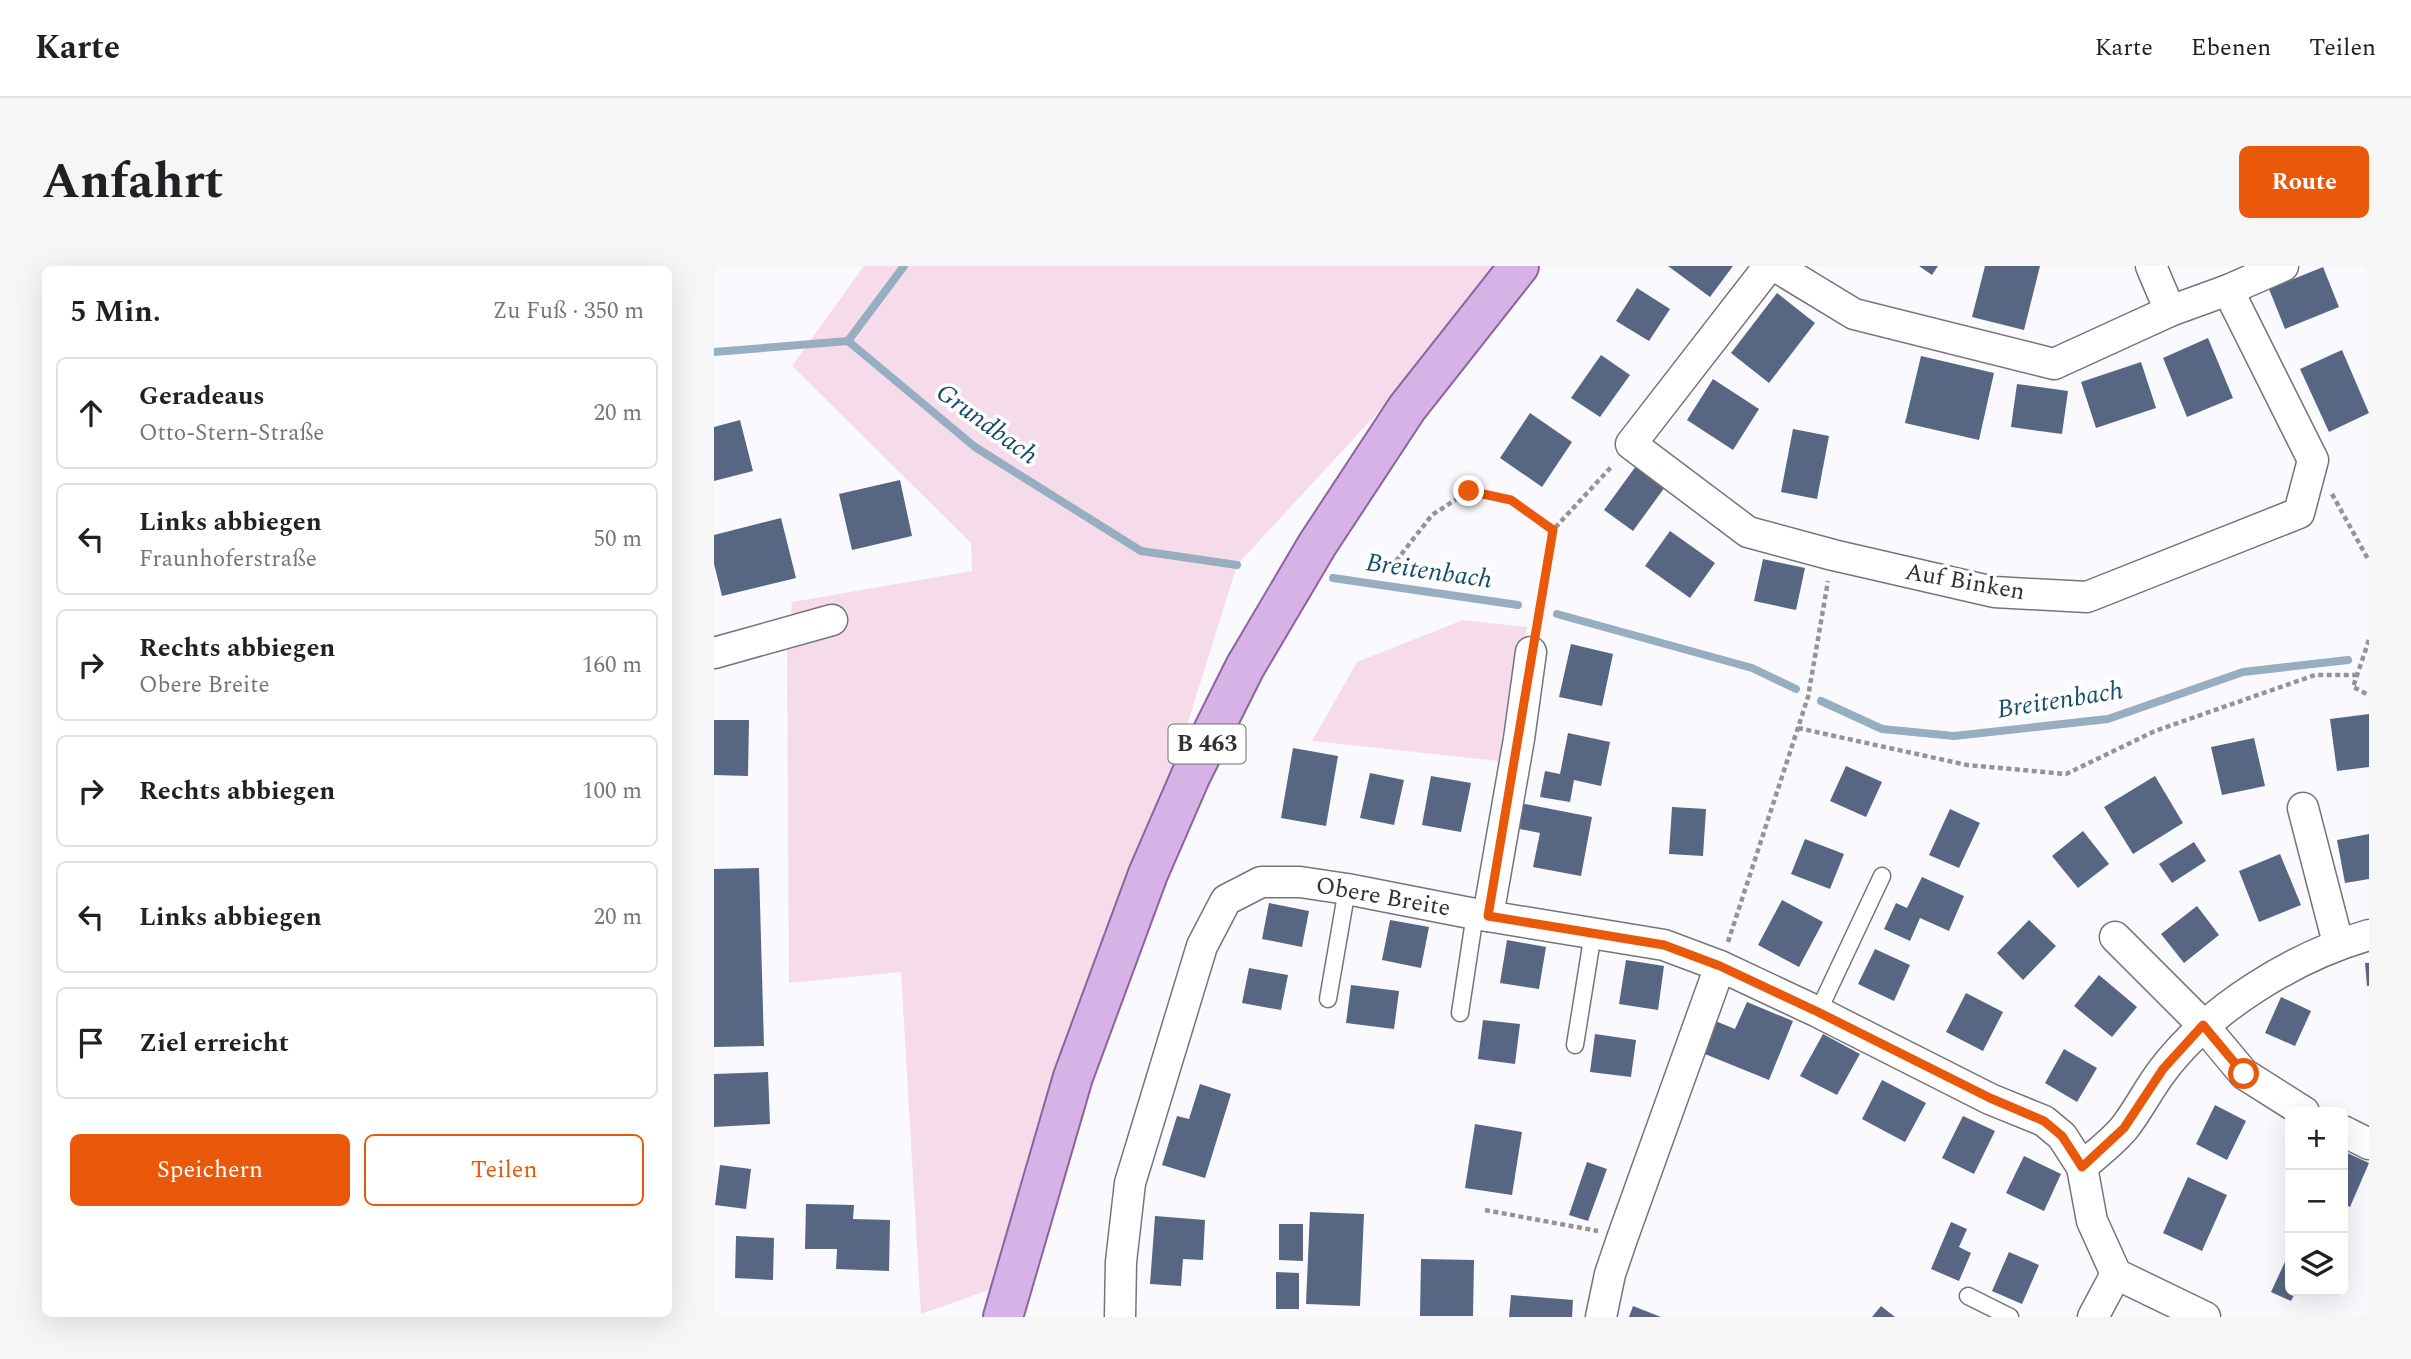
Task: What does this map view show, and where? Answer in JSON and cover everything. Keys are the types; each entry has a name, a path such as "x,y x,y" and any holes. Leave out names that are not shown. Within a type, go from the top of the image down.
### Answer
{"main road":[{"name":"B 463","path":"1003,1317 1073,1077 1148,874 1191,775 1245,667 1317,545 1407,408 1519,266"}],"street":[{"path":"1631,444 1769,266"},
{"path":"1775,266 1854,314 2054,364 2170,311 2283,266"},
{"path":"2151,266 2170,311"},
{"path":"2228,290 2313,460"},
{"name":"Auf Binken","path":"1631,444 1748,532 1833,555 1994,592 2087,597 2299,513 2313,460"},
{"path":"714,653 832,620"},
{"path":"1482,915 1519,739 1531,652"},
{"path":"2303,808 2338,943"},
{"name":"Obere Breite","path":"1120,1317 1121,1262 1130,1183 1202,946 1226,901 1261,882 1300,882 1347,889 1482,915 1664,945 1720,966 1990,1098 2044,1121 2062,1136 2082,1167 2092,1221 2116,1274"},
{"path":"2082,1167 2124,1128 2163,1069 2203,1025 2255,987 2338,943 2369,935"},
{"path":"2115,937 2203,1025 2244,1074 2297,1107"},
{"path":"1601,1317 1610,1274 1720,966"},
{"path":"2348,1134 2369,1144"},
{"path":"2093,1317 2116,1274 2205,1317"}],"lane":[{"path":"1818,1012 1881,876"},
{"path":"1328,999 1347,889"},
{"path":"1460,1013 1482,915"},
{"path":"1575,1045 1593,933"},
{"path":"1969,1296 2010,1317"}],"path":[{"path":"1531,652 1553,530 1631,444"},
{"path":"2313,460 2369,561"},
{"path":"1396,561 1432,515 1469,491 1511,500 1553,530"},
{"path":"1720,966 1808,697 1833,555"},
{"path":"2369,640 2353,687 2369,695"},
{"path":"1798,728 1967,765 2066,774 2155,732 2315,675 2357,675"},
{"path":"1485,1210 1623,1236"}],"shaded area":[{"path":"864,266 1513,266 1237,565 1014,1281 921,1314 901,972 789,983 787,651 792,602 972,571 971,543 792,366"},
{"path":"1463,620 1527,627 1505,757 1499,761 1312,741 1357,662"}],"building":[{"path":"1668,266 1733,266 1710,297"},
{"path":"1919,266 1938,266 1932,275"},
{"path":"1985,266 2040,266 2024,330 1972,317"},
{"path":"2323,267 2339,307 2285,329 2269,289"},
{"path":"1637,288 1670,309 1649,341 1616,321"},
{"path":"1777,293 1815,323 1769,383 1731,353"},
{"path":"2208,338 2233,398 2187,417 2163,358"},
{"path":"2342,350 2369,413 2329,432 2300,369"},
{"path":"1601,355 1630,375 1600,417 1571,398"},
{"path":"1921,356 1994,373 1979,440 1905,423"},
{"path":"2141,362 2156,408 2096,428 2081,382"},
{"path":"1713,379 1759,409 1733,450 1687,420"},
{"path":"2017,384 2068,391 2062,434 2011,427"},
{"path":"1530,413 1572,442 1542,487 1500,458"},
{"path":"740,420 753,471 714,481 714,427"},
{"path":"1793,429 1829,436 1817,499 1781,492"},
{"path":"1636,466 1665,487 1633,531 1604,510"},
{"path":"900,480 912,536 852,550 839,494"},
{"path":"781,518 796,578 722,596 714,564 714,535"},
{"path":"1670,531 1715,563 1690,598 1645,566"},
{"path":"1763,559 1805,568 1796,610 1754,601"},
{"path":"1571,644 1613,654 1602,706 1559,697"},
{"path":"2369,714 2369,767 2337,771 2330,719"},
{"path":"714,720 749,720 748,776 714,775"},
{"path":"1568,733 1610,742 1601,786 1574,780 1570,802 1540,797 1545,771 1560,774"},
{"path":"2254,738 2265,786 2222,795 2211,747"},
{"path":"1293,748 1338,756 1326,826 1281,818"},
{"path":"1846,766 1882,782 1866,817 1830,801"},
{"path":"1370,773 1404,780 1394,825 1360,818"},
{"path":"1431,776 1471,783 1461,832 1422,825"},
{"path":"2155,776 2183,823 2133,854 2104,807"},
{"path":"1520,803 1592,817 1581,876 1533,867 1540,833 1515,828"},
{"path":"1672,807 1706,809 1703,856 1669,854"},
{"path":"1950,809 1980,823 1959,868 1929,855"},
{"path":"2083,831 2109,864 2078,888 2052,856"},
{"path":"2369,834 2369,879 2345,883 2337,840"},
{"path":"1805,839 1844,854 1830,889 1791,874"},
{"path":"2194,842 2206,861 2172,883 2159,864"},
{"path":"2280,854 2301,905 2259,922 2239,871"},
{"path":"759,868 764,1046 714,1047 714,869"},
{"path":"1922,877 1964,896 1949,931 1920,918 1910,941 1884,929 1896,903 1907,908"},
{"path":"1782,900 1823,922 1799,967 1758,945"},
{"path":"1269,903 1309,911 1302,947 1262,939"},
{"path":"2197,906 2219,935 2184,963 2161,934"},
{"path":"1390,920 1429,927 1421,968 1382,960"},
{"path":"2029,920 2056,946 2023,980 1997,953"},
{"path":"1507,940 1546,947 1539,989 1500,983"},
{"path":"1875,949 1910,965 1894,1001 1858,984"},
{"path":"1626,960 1664,966 1658,1010 1619,1004"},
{"path":"2365,963 2369,963 2369,986 2367,986"},
{"path":"1249,968 1288,975 1281,1010 1242,1003"},
{"path":"2099,975 2137,1007 2112,1037 2074,1006"},
{"path":"1351,985 1399,991 1394,1029 1346,1023"},
{"path":"1966,993 2003,1012 1983,1051 1946,1032"},
{"path":"2281,997 2311,1011 2295,1046 2265,1033"},
{"path":"1747,1002 1793,1021 1769,1080 1700,1052 1713,1020 1735,1029"},
{"path":"1483,1020 1520,1024 1515,1064 1478,1059"},
{"path":"1595,1034 1636,1040 1631,1077 1590,1072"},
{"path":"1823,1034 1860,1054 1837,1095 1800,1076"},
{"path":"2064,1049 2097,1068 2077,1102 2045,1083"},
{"path":"768,1072 770,1124 714,1127 714,1074"},
{"path":"1882,1080 1926,1103 1905,1142 1862,1119"},
{"path":"1200,1084 1231,1094 1205,1178 1162,1165 1177,1116 1189,1119"},
{"path":"2215,1105 2246,1121 2227,1160 2196,1144"},
{"path":"1963,1116 1995,1131 1974,1174 1942,1158"},
{"path":"1475,1124 1522,1132 1512,1195 1465,1188"},
{"path":"2348,1153 2369,1163 2350,1207 2348,1206"},
{"path":"2024,1156 2061,1174 2044,1211 2006,1193"},
{"path":"1587,1162 1607,1169 1588,1221 1569,1215"},
{"path":"720,1165 751,1169 746,1209 715,1205"},
{"path":"2188,1177 2227,1195 2202,1251 2163,1233"},
{"path":"806,1204 854,1205 853,1219 890,1220 889,1271 836,1269 837,1249 805,1249"},
{"path":"1310,1212 1364,1214 1360,1306 1306,1304"},
{"path":"1155,1216 1205,1220 1203,1260 1183,1259 1181,1286 1150,1284"},
{"path":"1951,1222 1967,1229 1959,1247 1971,1253 1959,1281 1931,1269"},
{"path":"1279,1224 1303,1224 1303,1261 1279,1260"},
{"path":"736,1236 774,1238 773,1280 735,1278"},
{"path":"2009,1252 2039,1265 2022,1304 1992,1291"},
{"path":"1421,1259 1474,1260 1473,1316 1420,1316"},
{"path":"2285,1262 2285,1296 2294,1296 2291,1301 2271,1292"},
{"path":"1276,1272 1299,1273 1299,1309 1276,1309"},
{"path":"1511,1295 1573,1300 1572,1317 1509,1317"},
{"path":"1633,1306 1661,1317 1629,1317"},
{"path":"1881,1306 1895,1317 1872,1317"}],"waterway":[{"path":"848,341 904,266"},
{"name":"Grundbach","path":"714,352 848,341 975,447 1141,551 1237,565"},
{"name":"Breitenbach","path":"1333,578 1518,605"},
{"name":"Breitenbach","path":"1557,614 1752,668 1796,689"},
{"name":"Breitenbach","path":"1821,701 1882,729 1954,736 2108,719 2243,672 2348,660"}],"route":[{"path":"1469,491 1511,500 1553,530 1488,916 1664,945 1720,966 1990,1098 2044,1121 2062,1136 2082,1167 2124,1128 2163,1069 2203,1025 2244,1074"}]}
